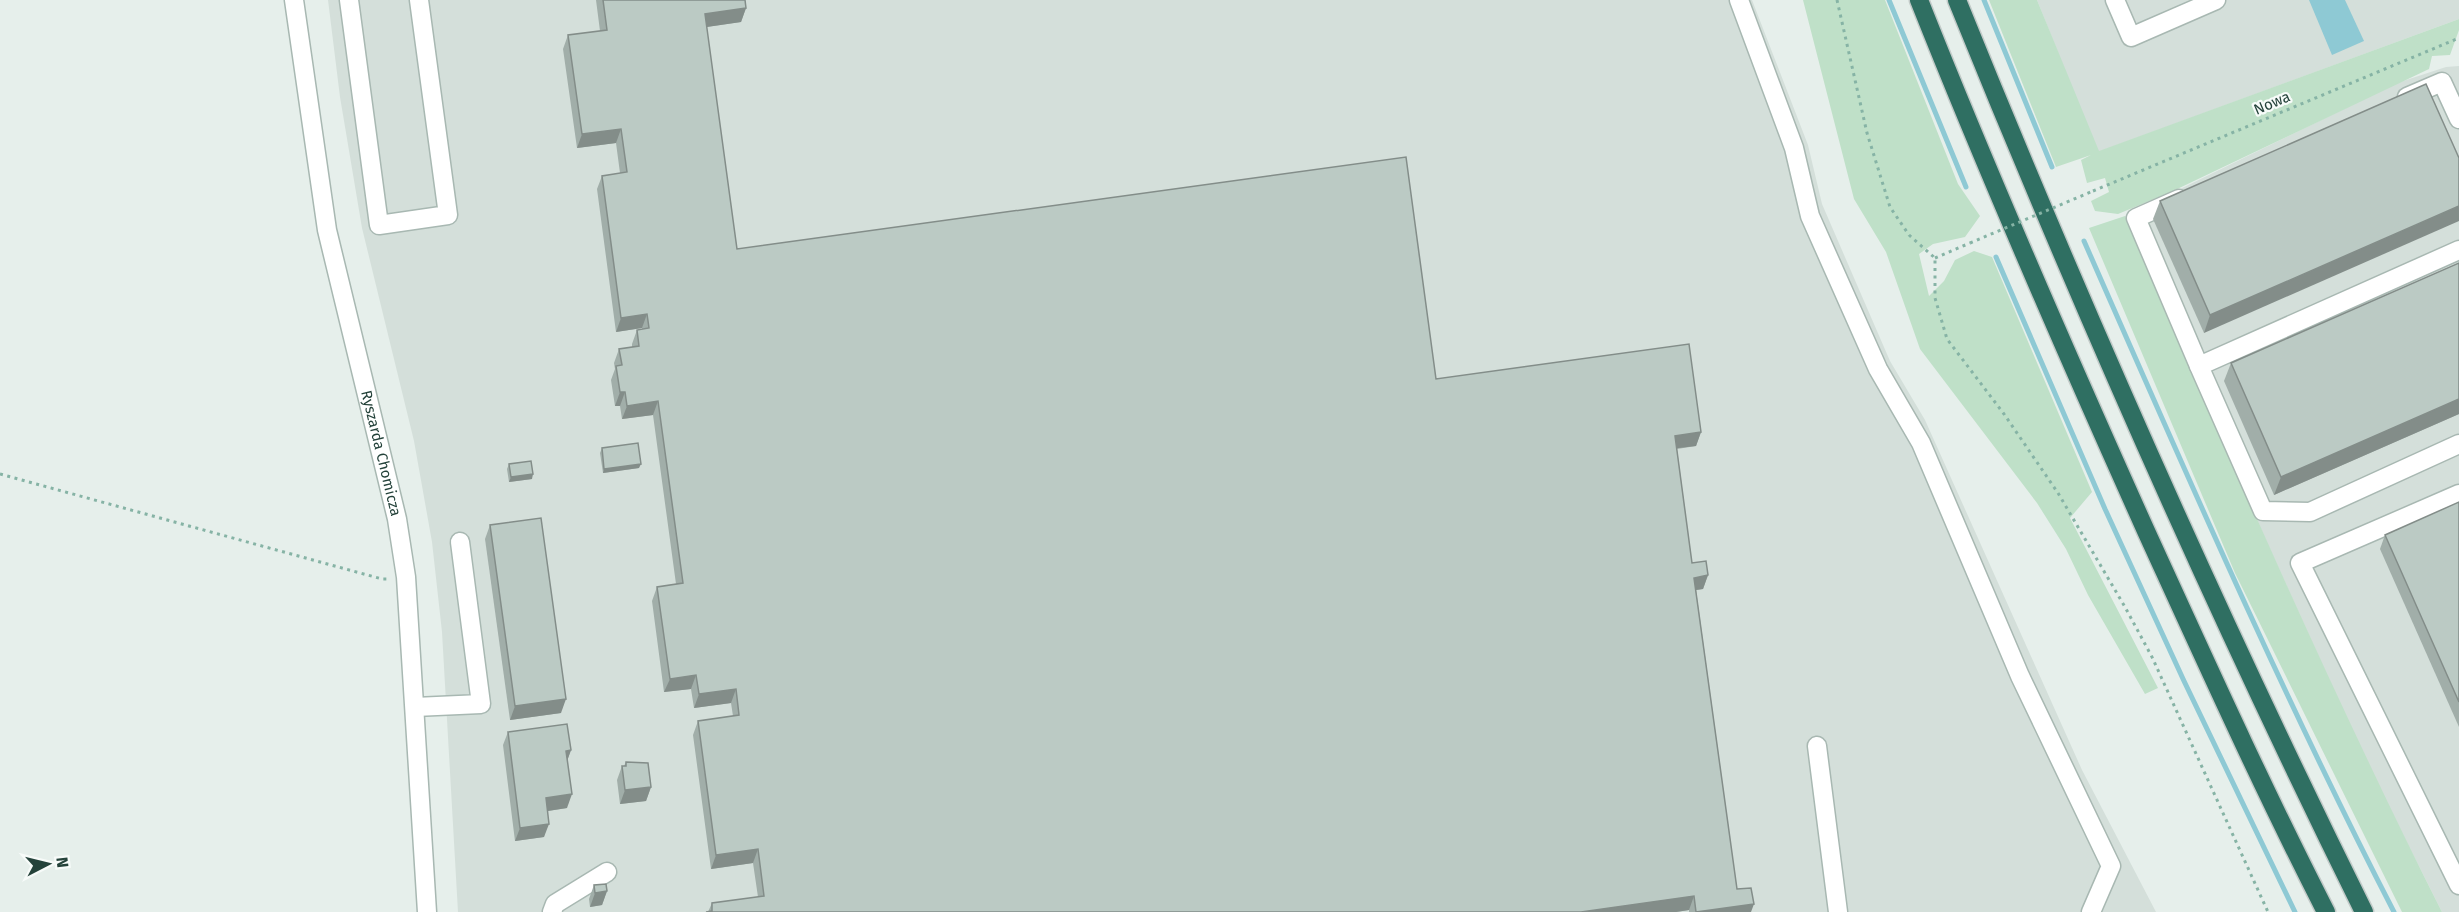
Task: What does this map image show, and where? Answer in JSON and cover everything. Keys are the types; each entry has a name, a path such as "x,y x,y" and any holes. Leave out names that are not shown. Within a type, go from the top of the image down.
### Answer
{"highway":[{"path":"1919,0 2022,250 2100,429 2198,645 2326,912"},
{"path":"1957,0 2048,226 2135,426 2242,660 2364,912"}],"street":[{"name":"Ryszarda Chomicza","path":"294,0 327,230 397,519 406,577 427,912"},
{"path":"349,0 379,225 448,215 419,0"},
{"path":"1739,0 1794,148 1810,216 1878,369 1921,443 2020,676 2111,866 2091,912"},
{"path":"2115,0 2131,38 2216,0"},
{"path":"2391,105 2442,82 2459,119"},
{"path":"2190,194 2136,218 2263,511 2310,512 2459,444"},
{"path":"2199,366 2459,250"},
{"path":"2459,494 2301,563 2459,885"},
{"path":"415,707 481,704 460,542"},
{"path":"1817,746 1838,912"},
{"path":"552,912 555,904 607,872"}],"path":[{"path":"1837,0 1867,133 1890,207 1909,235 1935,258 1935,298 1947,339 2004,414 2058,493 2125,607 2152,657 2268,912"},
{"name":"Nowa","path":"1935,258 2459,38"},
{"path":"0,474 382,579 406,577"}],"shaded area":[{"path":"328,0 1752,0 1808,145 1822,204 1890,361 1925,420 2082,770 2156,912 458,912 442,632 432,542 414,441 362,228 340,97"},
{"path":"2037,0 2459,0 2459,19 2098,152"},
{"path":"2459,66 2459,912 2442,912 2368,765 2269,547 2125,216 2397,83 2446,67"}],"green space":[{"path":"1803,0 1885,0 1958,184 1980,216 1965,237 1933,244 1919,254 1929,296 1944,281 1955,260 1974,251 1992,257 2092,492 2070,518 2158,688 2145,694 2088,595 2066,549 2037,503 1920,349 1886,252 1854,199"},
{"path":"1989,0 2037,0 2099,151 2459,19 2459,30 2450,55 2432,56 2429,69 2173,191 2118,214 2095,211 2091,201 2109,192 2105,178 2087,183 2081,160 2091,155 2056,167"},
{"path":"2125,216 2239,479 2318,653 2442,912 2402,912 2235,573 2089,228"}],"water":[{"path":"2309,0 2345,0 2364,41 2332,55"}],"building":[{"path":"603,0 745,0 746,8 705,14 737,249 1406,157 1436,379 1689,344 1701,432 1675,436 1692,563 1706,561 1708,575 1694,578 1737,889 1751,888 1754,904 1696,912 1694,896 1581,912 706,912 712,911 712,903 764,896 758,849 716,855 698,721 739,715 736,689 699,694 696,675 670,679 657,587 683,583 658,401 627,406 625,392 620,392 616,366 622,365 619,349 639,346 637,330 649,328 647,314 621,318 602,176 627,172 621,129 582,134 568,35 607,30"},
{"path":"2426,84 2459,158 2459,206 2210,315 2160,201"},
{"path":"2459,263 2459,399 2281,477 2231,363"},
{"path":"638,443 641,464 604,469 602,448"},
{"path":"531,461 533,474 511,477 509,464"},
{"path":"2459,502 2459,702 2385,535"},
{"path":"541,518 566,699 515,706 490,525"},
{"path":"567,724 571,750 566,751 572,794 546,798 549,824 520,828 508,732"},
{"path":"626,762 648,763 651,787 625,790 622,766 626,766"},
{"path":"606,884 607,891 595,893 594,885"}],"waterway":[{"path":"1889,0 1966,187"},
{"path":"1984,0 2052,167"},
{"path":"2084,241 2272,663 2394,912"},
{"path":"1996,257 2105,509 2184,681 2295,912"}]}
